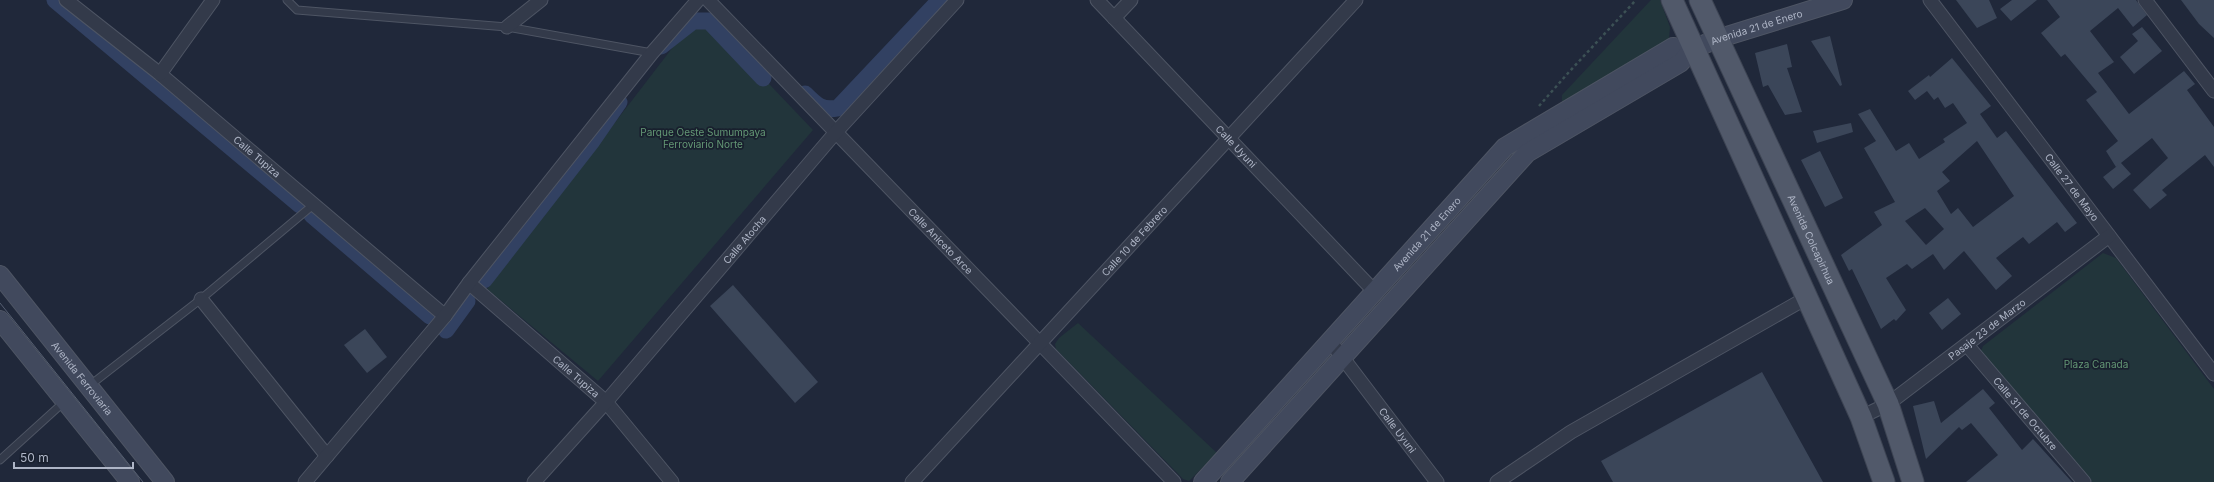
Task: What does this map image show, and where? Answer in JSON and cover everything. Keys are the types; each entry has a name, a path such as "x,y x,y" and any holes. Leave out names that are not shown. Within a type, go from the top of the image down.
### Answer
{"main road":[{"path":"1672,0 1693,49 1808,297 1861,417 1884,482"},
{"name":"Avenida Colcapirhua","path":"1700,0 1888,404 1912,482"}],"street":[{"name":"Calle Tupiza","path":"66,0 160,74 445,316"},
{"path":"160,74 213,0"},
{"path":"507,27 541,0"},
{"path":"305,482 445,316 468,283 652,53 698,0"},
{"name":"Calle Aniceto Arce","path":"708,0 1174,482"},
{"name":"Calle Atocha","path":"534,482 606,402 836,132 957,0"},
{"name":"Calle Uyuni","path":"1097,0 1375,292"},
{"path":"1114,18 1131,0"},
{"name":"Calle 10 de Febrero","path":"912,482 1356,0"},
{"name":"Avenida 21 de Enero","path":"1230,482 1527,154 1680,63 1693,49 1717,39 1843,0"},
{"name":"Calle 27 de Mayo","path":"1930,0 2214,374"},
{"path":"2145,0 2214,91"},
{"name":"Avenida 21 de Enero","path":"1203,482 1505,147 1673,47 1693,49"},
{"name":"Pasaje 23 de Marzo","path":"1861,417 1888,404 2109,236"},
{"name":"Avenida Ferroviaria","path":"0,275 165,482"},
{"name":"Calle Tupiza","path":"468,283 606,402 672,482"},
{"path":"1497,482 1571,432 1808,297"},
{"path":"201,299 327,456"},
{"path":"0,320 130,482"},
{"name":"Calle Uyuni","path":"1330,341 1437,482"},
{"name":"Calle 31 de Octubre","path":"1967,345 2084,482"}],"lane":[{"path":"287,0 297,10 507,27 652,53"},
{"path":"89,386 201,299 313,205"},
{"path":"0,460 65,401"}],"path":[{"path":"1534,112 1568,72 1636,0"}],"green space":[{"path":"1651,0 1660,0 1670,27 1669,39 1568,101 1562,101 1562,95"},
{"name":"Parque Oeste Sumumpaya Ferroviario Norte","path":"693,21 709,21 813,130 598,381 487,289"},
{"name":"Plaza Canada","path":"2103,253 2116,258 2214,389 2214,482 2092,482 1981,351 1983,346"},
{"path":"1078,323 1217,453 1189,481 1183,479 1056,349 1055,344 1059,338"}],"building":[{"path":"1956,0 1989,0 1997,18 1977,28"},
{"path":"2012,0 2037,0 2011,21 2000,9"},
{"path":"2047,0 2136,0 2147,15 2133,27 2118,8 2090,31 2114,62 2098,73 2129,114 2184,71 2195,84 2187,90 2214,127 2214,167 2205,155 2162,190 2167,195 2150,209 2133,190 2168,158 2152,138 2116,167 2106,151 2118,141 2086,100 2097,92 2065,54 2061,57 2041,33 2060,17"},
{"path":"2181,0 2214,0 2214,38 2199,24"},
{"path":"2142,27 2162,51 2134,74 2120,57 2138,41 2132,34"},
{"path":"1830,36 1842,85 1840,86 1811,41"},
{"path":"1787,44 1792,67 1787,68 1802,112 1785,115 1768,85 1763,87 1755,53"},
{"path":"1952,58 1991,106 1980,114 1997,138 2006,131 2077,223 2065,232 2057,222 2029,244 2023,237 1996,258 2012,276 1996,290 1964,251 1944,270 1933,254 1912,269 1907,264 1886,278 1906,310 1896,321 1894,319 1881,329 1852,269 1849,271 1841,255 1882,225 1874,212 1895,202 1864,148 1876,141 1858,114 1870,109 1896,151 1909,143 1919,159 1945,142 1943,139 1967,123 1953,103 1945,108 1938,97 1934,100 1927,91 1915,100 1908,91 1929,75 1930,77","holes":["1977,141 2014,196 1973,227 1958,208 1951,214 1937,191 1950,181 1942,172","1925,208 1944,229 1926,245 1905,221"]},
{"path":"1851,123 1853,132 1817,143 1813,131"},
{"path":"1820,151 1843,198 1825,207 1801,160"},
{"path":"2121,163 2131,174 2113,189 2103,177"},
{"path":"733,285 818,382 795,403 710,306"},
{"path":"1948,298 1961,314 1942,330 1929,313"},
{"path":"365,329 387,357 367,373 344,345"},
{"path":"1762,372 1823,482 1613,482 1601,461"},
{"path":"1983,389 1995,403 1989,408 2022,450 2033,439 2072,482 1966,482 1998,455 1971,423 1962,430 1959,427 1926,459 1913,406 1934,401 1941,423"}],"waterway":[{"path":"55,0 300,205"},
{"path":"805,94 820,107 828,109 838,108 940,0"},
{"path":"661,46 693,21 709,21 763,78"},
{"path":"484,280 592,141 619,102"},
{"path":"312,215 430,316"},
{"path":"446,330 467,301"}],"tram line":[{"path":"0,303 143,482"}]}
